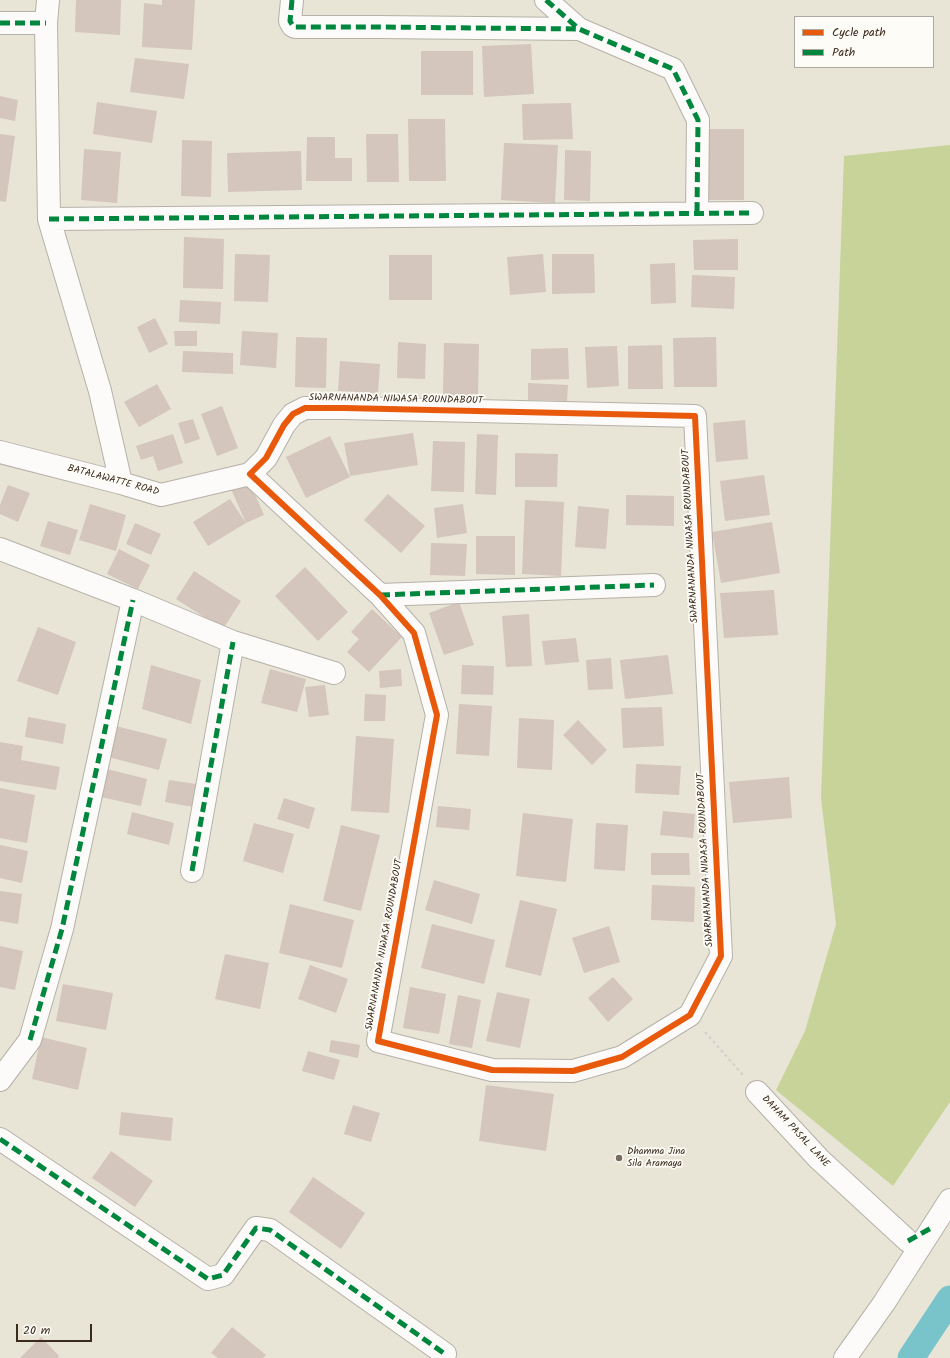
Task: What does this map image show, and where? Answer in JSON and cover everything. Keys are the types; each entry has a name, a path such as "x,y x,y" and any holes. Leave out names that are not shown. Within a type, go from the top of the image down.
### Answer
{"street":[{"path":"48,0 46,23 49,219 100,391 121,482"},
{"path":"292,0 290,21 295,27 579,29"},
{"path":"546,0 579,29 673,69 698,120 697,213"},
{"path":"0,23 46,23"},
{"path":"49,219 752,213"},
{"name":"SWARNANANDA NIWASA ROUNDABOUT","path":"305,408 344,408 695,416 721,956 690,1015 622,1057 573,1071 492,1070 378,1041 437,715 414,633 380,595 250,474 266,458 284,425 293,414 305,408"},
{"name":"BATALAWATTE ROAD","path":"0,452 121,482 161,495 250,474"},
{"path":"0,549 133,600 233,642 334,673"},
{"path":"380,595 654,585"},
{"path":"0,1080 30,1040 62,929 133,600"},
{"path":"192,871 233,642"},
{"name":"DAHAM PASAL LANE","path":"757,1092 819,1158 908,1241"},
{"path":"0,1140 208,1278 223,1275 256,1228 270,1230 445,1354"},
{"path":"845,1358 884,1303 950,1200"}],"green space":[{"path":"950,145 950,1102 893,1186 776,1090 805,1031 836,924 821,798 844,156"}],"building":[{"path":"76,0 121,0 120,35 75,32"},
{"path":"162,0 195,0 192,50 142,47 144,3 162,5"},
{"path":"531,44 534,94 484,97 482,46"},
{"path":"421,51 473,51 473,95 421,95"},
{"path":"135,58 189,64 184,99 130,92"},
{"path":"0,96 18,100 15,121 0,118"},
{"path":"97,102 157,111 152,143 93,134"},
{"path":"571,103 573,139 523,140 522,104"},
{"path":"408,119 445,119 446,181 409,181"},
{"path":"703,129 744,129 744,200 702,200"},
{"path":"0,134 15,136 6,202 0,201"},
{"path":"366,134 398,134 399,182 367,182"},
{"path":"307,137 335,137 335,158 352,158 352,181 306,181"},
{"path":"182,140 212,141 211,197 181,196"},
{"path":"504,143 558,145 555,203 501,200"},
{"path":"84,149 121,152 117,203 81,200"},
{"path":"565,150 591,151 590,201 564,200"},
{"path":"301,151 302,190 228,192 227,153"},
{"path":"184,237 224,239 223,289 183,288"},
{"path":"738,239 738,270 694,270 693,240"},
{"path":"235,254 270,255 268,302 234,301"},
{"path":"543,254 546,292 510,295 507,257"},
{"path":"552,254 594,254 595,293 552,294"},
{"path":"389,255 432,255 432,300 389,300"},
{"path":"675,263 676,303 651,304 650,264"},
{"path":"692,275 735,277 734,309 691,307"},
{"path":"180,300 221,302 220,324 179,322"},
{"path":"155,318 168,344 149,353 137,327"},
{"path":"174,331 197,331 197,346 175,346"},
{"path":"242,331 278,333 276,368 240,365"},
{"path":"296,337 327,338 326,388 295,387"},
{"path":"716,337 717,387 674,387 673,338"},
{"path":"398,342 426,344 425,379 397,378"},
{"path":"444,343 479,344 478,397 443,395"},
{"path":"662,345 663,389 628,389 628,346"},
{"path":"617,346 619,386 587,388 585,347"},
{"path":"568,348 569,379 531,380 531,349"},
{"path":"183,351 233,353 233,374 182,372"},
{"path":"340,361 380,364 378,393 338,391"},
{"path":"528,383 568,385 567,401 528,400"},
{"path":"157,384 171,409 139,427 124,402"},
{"path":"222,406 238,448 217,456 201,414"},
{"path":"193,419 200,439 185,444 178,423"},
{"path":"745,420 748,459 716,462 713,423"},
{"path":"413,433 418,465 350,476 344,443"},
{"path":"173,434 183,463 158,471 153,456 141,460 136,446"},
{"path":"477,434 498,435 496,495 475,494"},
{"path":"330,436 350,477 306,498 286,457"},
{"path":"433,441 465,442 464,492 431,491"},
{"path":"515,453 558,454 557,487 515,487"},
{"path":"764,475 770,515 725,521 720,481"},
{"path":"249,481 264,515 246,523 231,489"},
{"path":"8,485 30,493 18,522 0,514 0,505"},
{"path":"388,494 425,526 401,553 364,520"},
{"path":"626,495 674,496 674,526 626,525"},
{"path":"230,499 246,523 208,546 193,522"},
{"path":"525,500 564,502 561,576 522,574"},
{"path":"90,504 126,515 116,551 79,540"},
{"path":"463,504 467,533 437,538 434,508"},
{"path":"578,506 609,509 606,549 575,547"},
{"path":"48,521 78,530 70,555 40,546"},
{"path":"772,522 780,573 721,583 712,532"},
{"path":"135,523 161,534 151,555 126,544"},
{"path":"476,536 515,536 515,575 476,574"},
{"path":"431,543 467,544 465,576 430,575"},
{"path":"119,549 150,565 138,589 107,574"},
{"path":"305,567 348,612 318,641 275,596"},
{"path":"194,571 241,601 223,629 176,599"},
{"path":"774,590 778,635 724,638 720,593"},
{"path":"459,602 474,645 444,655 429,613"},
{"path":"372,609 402,637 369,672 347,652 359,639 351,632"},
{"path":"529,614 532,666 506,667 502,616"},
{"path":"38,627 76,642 58,695 17,681"},
{"path":"576,638 579,662 545,665 542,641"},
{"path":"668,655 673,694 625,699 620,660"},
{"path":"611,658 613,689 588,690 586,660"},
{"path":"151,665 201,680 191,724 142,709"},
{"path":"462,665 494,666 493,695 461,694"},
{"path":"270,669 306,679 297,712 261,703"},
{"path":"401,669 402,686 380,688 379,671"},
{"path":"325,685 329,715 309,717 305,687"},
{"path":"365,694 386,695 385,721 364,721"},
{"path":"459,704 492,706 489,756 456,754"},
{"path":"662,707 664,746 623,748 621,708"},
{"path":"28,717 66,724 63,744 25,737"},
{"path":"519,718 554,720 552,770 517,768"},
{"path":"578,720 607,750 592,765 563,735"},
{"path":"116,726 167,739 159,770 108,757"},
{"path":"356,736 394,739 389,813 351,811"},
{"path":"0,742 23,746 21,760 60,767 56,790 0,781"},
{"path":"636,764 681,766 679,795 635,793"},
{"path":"107,769 147,779 141,806 101,797"},
{"path":"789,777 792,818 733,823 729,782"},
{"path":"169,780 196,784 193,807 165,802"},
{"path":"0,788 35,795 27,843 0,838"},
{"path":"284,798 315,808 309,829 277,819"},
{"path":"438,806 471,809 469,830 436,827"},
{"path":"663,811 695,814 693,838 660,835"},
{"path":"132,812 174,823 169,845 127,834"},
{"path":"523,813 573,819 566,882 516,876"},
{"path":"254,823 294,834 283,873 243,861"},
{"path":"596,823 628,825 625,871 594,869"},
{"path":"341,825 380,835 361,911 323,901"},
{"path":"0,845 28,851 22,883 0,878"},
{"path":"651,853 689,853 690,875 651,875"},
{"path":"434,880 480,894 472,924 425,910"},
{"path":"652,885 695,887 694,922 651,920"},
{"path":"0,891 22,894 18,924 0,921"},
{"path":"520,900 557,909 541,976 505,967"},
{"path":"290,904 354,920 342,968 279,953"},
{"path":"432,924 495,940 484,984 421,968"},
{"path":"609,926 620,962 584,973 572,938"},
{"path":"0,946 23,951 15,990 0,987"},
{"path":"225,954 269,963 260,1009 215,999"},
{"path":"310,965 348,979 336,1013 298,999"},
{"path":"613,977 633,999 608,1022 588,998"},
{"path":"63,984 113,993 106,1030 56,1021"},
{"path":"410,987 446,994 439,1034 403,1028"},
{"path":"497,992 530,999 520,1048 486,1041"},
{"path":"458,995 481,1000 472,1048 449,1044"},
{"path":"41,1037 87,1048 78,1090 32,1079"},
{"path":"331,1040 360,1045 358,1058 329,1052"},
{"path":"308,1051 340,1060 334,1080 302,1071"},
{"path":"486,1085 554,1094 546,1151 479,1141"},
{"path":"353,1105 380,1113 371,1142 344,1134"},
{"path":"121,1112 173,1118 171,1141 119,1135"},
{"path":"111,1151 153,1181 135,1207 92,1178"},
{"path":"313,1177 365,1213 341,1249 289,1212"},
{"path":"232,1327 266,1355 263,1358 218,1358 211,1353"},
{"path":"41,1337 59,1356 58,1358 20,1358"}],"waterway":[{"path":"911,1358 950,1299"}],"marked path":[{"path":"292,0 290,21 295,27 579,29"},
{"path":"546,0 579,29 673,69 698,120 697,213"},
{"path":"0,23 46,23"},
{"path":"49,219 752,213"},
{"path":"380,595 654,585"},
{"path":"30,1040 62,929 133,600"},
{"path":"192,871 233,642"},
{"path":"0,1139 208,1279 223,1275 256,1228 270,1230 445,1354"},
{"path":"908,1241 933,1227"}],"cycle path":[{"path":"305,408 695,416 721,956 690,1015 622,1057 573,1071 492,1070 378,1041 437,715 414,633 380,595 250,474 266,458 284,425 293,414 305,408"}],"place":[{"name":"Dhamma Jina Sila Aramaya","path":"619,1158"}]}
